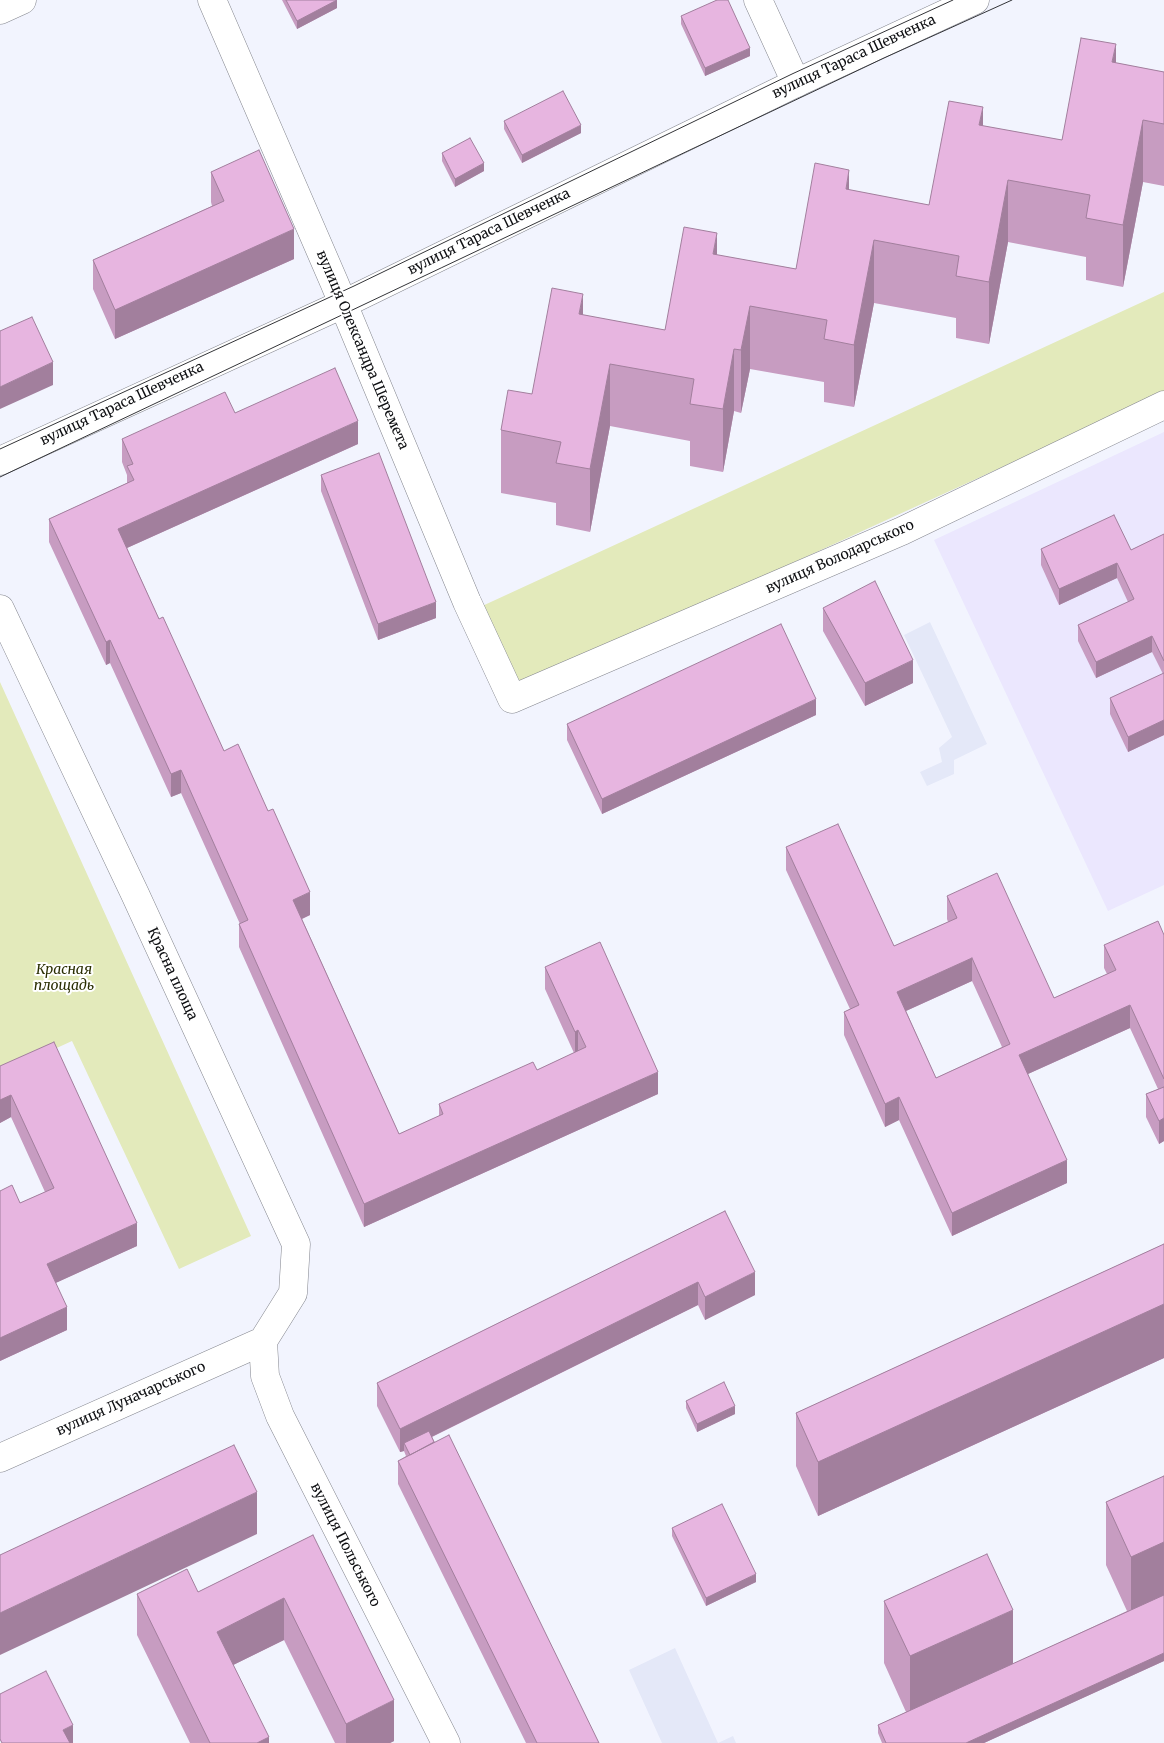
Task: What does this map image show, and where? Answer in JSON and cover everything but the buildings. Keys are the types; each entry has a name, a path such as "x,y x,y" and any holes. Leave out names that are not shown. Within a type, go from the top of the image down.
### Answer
{"street":[{"path":"0,10 22,0"},
{"name":"вулиця Олександра Шеремета","path":"212,0 343,304 467,602 512,699"},
{"path":"758,0 796,83"},
{"name":"вулиця Тараса Шевченка","path":"0,460 343,304 796,83 975,0"},
{"name":"вулиця Володарського","path":"512,699 902,531 1164,405"},
{"name":"Красна площа","path":"0,609 135,894 296,1244 294,1292 263,1340"},
{"name":"вулиця Луначарського","path":"0,1458 263,1340"},
{"name":"вулиця Польського","path":"263,1340 265,1376 280,1416 446,1743"}],"shaded area":[{"path":"1164,432 1164,885 1108,911 934,540"},
{"path":"930,622 987,744 954,760 954,774 927,786 920,772 942,762 939,748 952,737 904,635"},
{"path":"675,1648 718,1743 662,1743 629,1670"},
{"path":"733,1736 736,1743 718,1743"}],"green space":[{"path":"1164,292 1164,393 515,690 480,607"},
{"name":"Красная площадь","path":"0,682 251,1236 179,1269 72,1041 0,1074"}],"tram line":[{"path":"0,449 354,286 792,74 953,0"},
{"path":"0,477 884,58 1012,0"}]}
